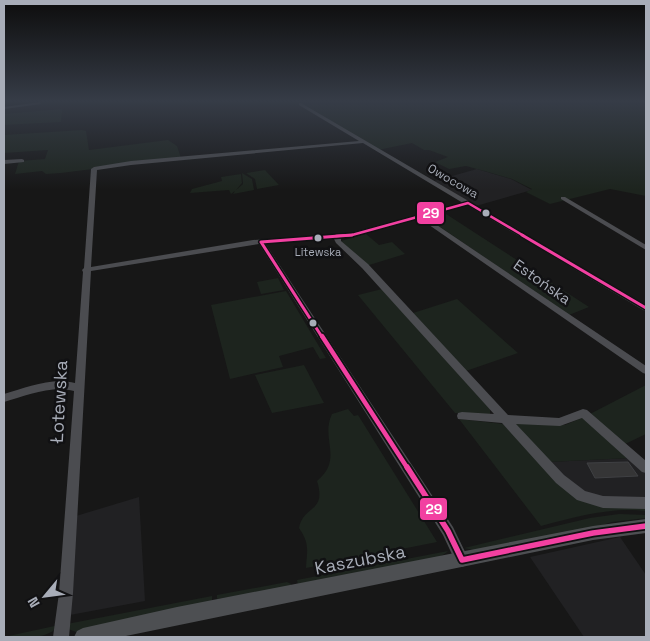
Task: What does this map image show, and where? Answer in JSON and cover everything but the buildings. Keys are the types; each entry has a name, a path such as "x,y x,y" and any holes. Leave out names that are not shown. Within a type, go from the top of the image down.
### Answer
{"main road":[{"name":"Kaszubska","path":"83,637 177,616 594,533 646,526"}],"street":[{"name":"Owocowa","path":"345,131 646,308"},
{"name":"Łotewska","path":"61,637 66,593 78,388 94,169 131,163 363,142"},
{"path":"4,162 22,161"},
{"path":"563,198 646,248"},
{"path":"86,270 262,242 354,235 468,203"},
{"name":"Estońska","path":"421,217 646,371"},
{"path":"337,237 338,242 365,266 560,480 581,496 603,502 646,503"},
{"path":"262,242 448,531 462,560"},
{"path":"4,398 56,386 72,385 78,388"},
{"path":"462,416 560,422 583,413 646,468"}],"shaded area":[{"path":"86,131 89,150 168,140 177,146 181,158 61,173 46,174 42,171 15,174 19,161 45,159 48,150 4,153 4,135"},
{"path":"346,131 646,131 646,196 610,189 550,204 526,192 532,189 512,179 466,166 449,169 435,162 448,157 424,150 412,143 378,150"},
{"path":"477,169 511,179 532,190 476,206 434,181"},
{"path":"265,170 279,185 257,189 255,179 246,173"},
{"path":"242,173 252,179 254,190 233,194 235,191 231,194 229,190 190,193 192,189 222,181 221,177 241,174 242,183 236,190 243,184"},
{"path":"443,212 589,307 569,315 427,218"},
{"path":"366,234 379,245 392,242 405,254 366,266 341,241"},
{"path":"278,278 284,290 261,294 257,282"},
{"path":"382,289 490,409 490,414 455,413 358,295"},
{"path":"286,291 326,358 320,359 313,347 279,356 283,367 230,379 211,305"},
{"path":"457,299 518,353 466,371 413,313"},
{"path":"304,365 324,403 272,413 255,375"},
{"path":"646,385 646,434 623,445 588,415"},
{"path":"348,409 354,416 358,415 437,542 306,568 306,543 299,528 305,515 317,504 319,491 317,481 325,473 329,465 328,432 332,414"},
{"path":"584,417 630,458 548,462 511,423 565,425"},
{"path":"459,419 503,424 557,481 604,505 646,505 646,511 619,510 580,516 541,526"},
{"path":"630,458 646,472 646,499 585,496 548,462"},
{"path":"139,497 145,601 70,615 76,516"},
{"path":"619,514 646,515 646,518 612,522 583,531 474,550 464,548 590,518"},
{"path":"620,537 646,575 646,637 584,637 530,557"},
{"path":"448,551 439,557 402,567 298,585 297,580"},
{"path":"287,582 291,584 291,587 217,599 217,595"},
{"path":"212,596 212,601 189,609 76,632 68,629 67,624"},
{"path":"59,625 48,634 42,636 4,637"}],"transit line":[{"name":"29","path":"646,308 468,203 352,235 261,242 448,531 462,560 593,533 646,526"}],"place":[{"name":"Litewska","path":"318,238"}]}
